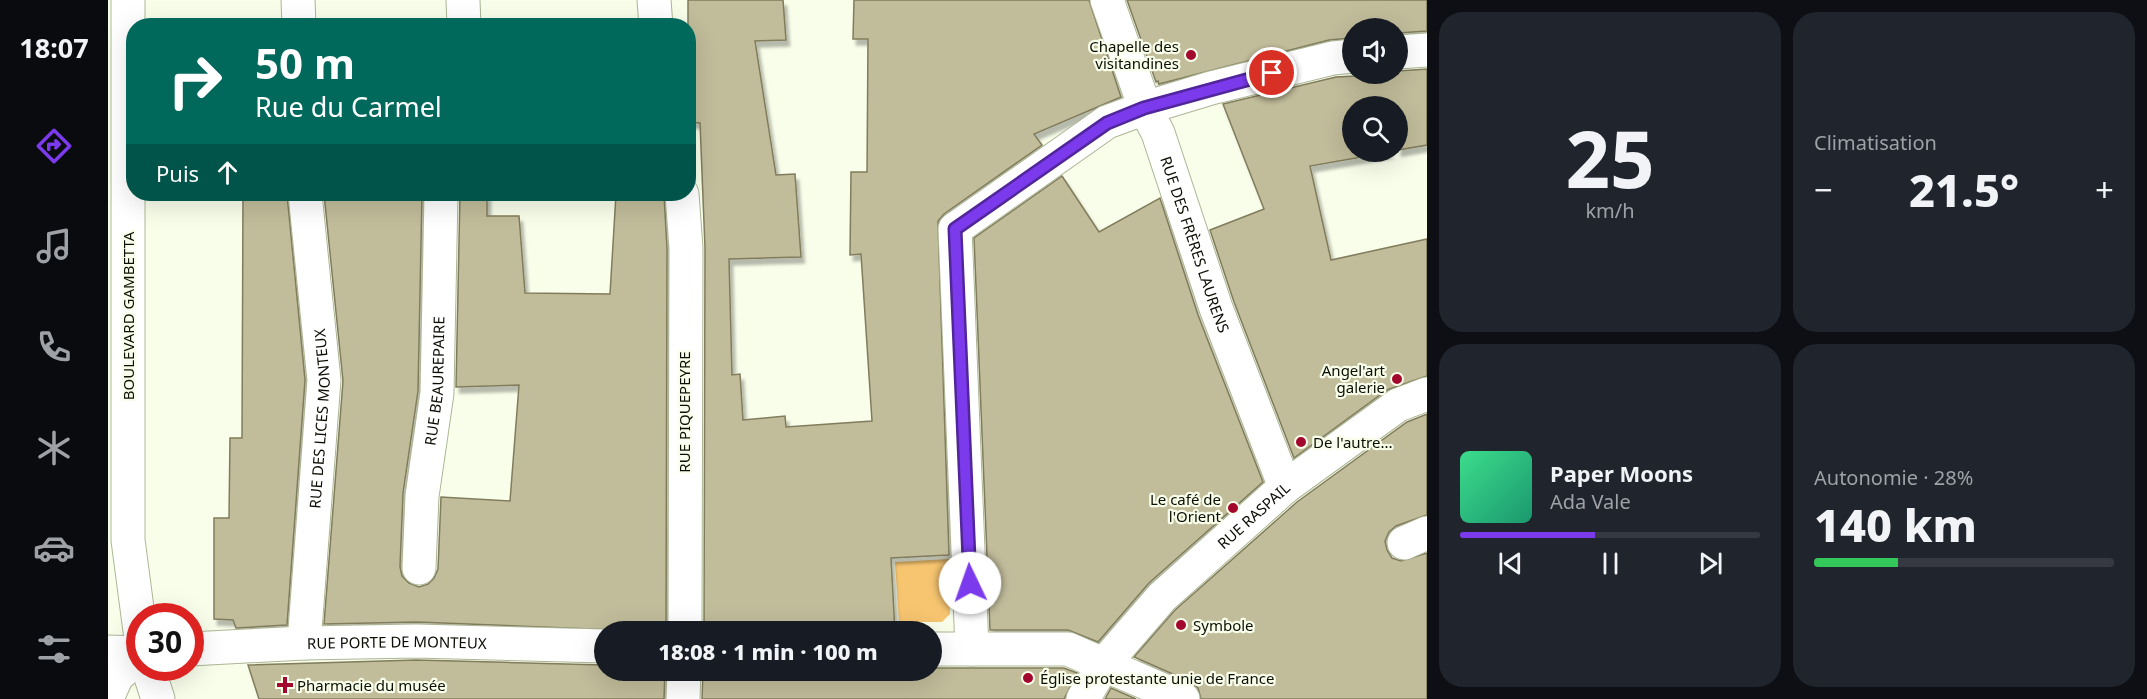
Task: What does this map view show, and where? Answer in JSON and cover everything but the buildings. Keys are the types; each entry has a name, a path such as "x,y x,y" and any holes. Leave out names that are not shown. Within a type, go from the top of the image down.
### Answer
{"street":[{"name":"BOULEVARD GAMBETTA","path":"128,0 128,18"},
{"path":"298,0 299,18"},
{"path":"463,0 464,18"},
{"path":"654,0 655,18"},
{"name":"RUE DES FRÈRES LAURENS","path":"1107,0 1144,108 1158,133 1216,308 1285,487"},
{"path":"1408,51 1427,50"},
{"path":"972,649 955,229 1107,123 1144,108 1342,58"},
{"name":"BOULEVARD GAMBETTA","path":"128,201 128,540 136,603"},
{"name":"RUE DES LICES MONTEUX","path":"304,643 324,380 306,201"},
{"name":"RUE BEAUREPAIRE","path":"419,568 422,496 436,393 441,201"},
{"name":"RUE PIQUEPEYRE","path":"683,201 686,248 685,621"},
{"name":"RUE RASPAIL","path":"1083,699 1104,664 1162,597 1285,487 1398,405 1427,394"},
{"name":"RUE PORTE DE MONTEUX","path":"204,649 304,643 417,641 594,646"},
{"path":"942,649 1068,649 1183,699"},
{"path":"108,652 126,653"},
{"path":"108,696 117,676 126,667"},
{"path":"152,681 158,699"},
{"path":"683,699 684,681"}],"shaded area":[{"path":"949,559 950,614 942,622 899,621 895,562"}],"place":[{"name":"Chapelle des visitandines","path":"1191,55"},
{"name":"Angel'art galerie","path":"1397,379"},
{"name":"De l'autre...","path":"1301,442"},
{"name":"Le café de l'Orient","path":"1233,508"},
{"name":"Symbole","path":"1181,625"},
{"name":"Église protestante unie de France","path":"1028,678"},
{"name":"Pharmacie du musée","path":"285,685"}],"route":[{"path":"970,583 955,229 1107,123 1144,108 1272,73"}]}
